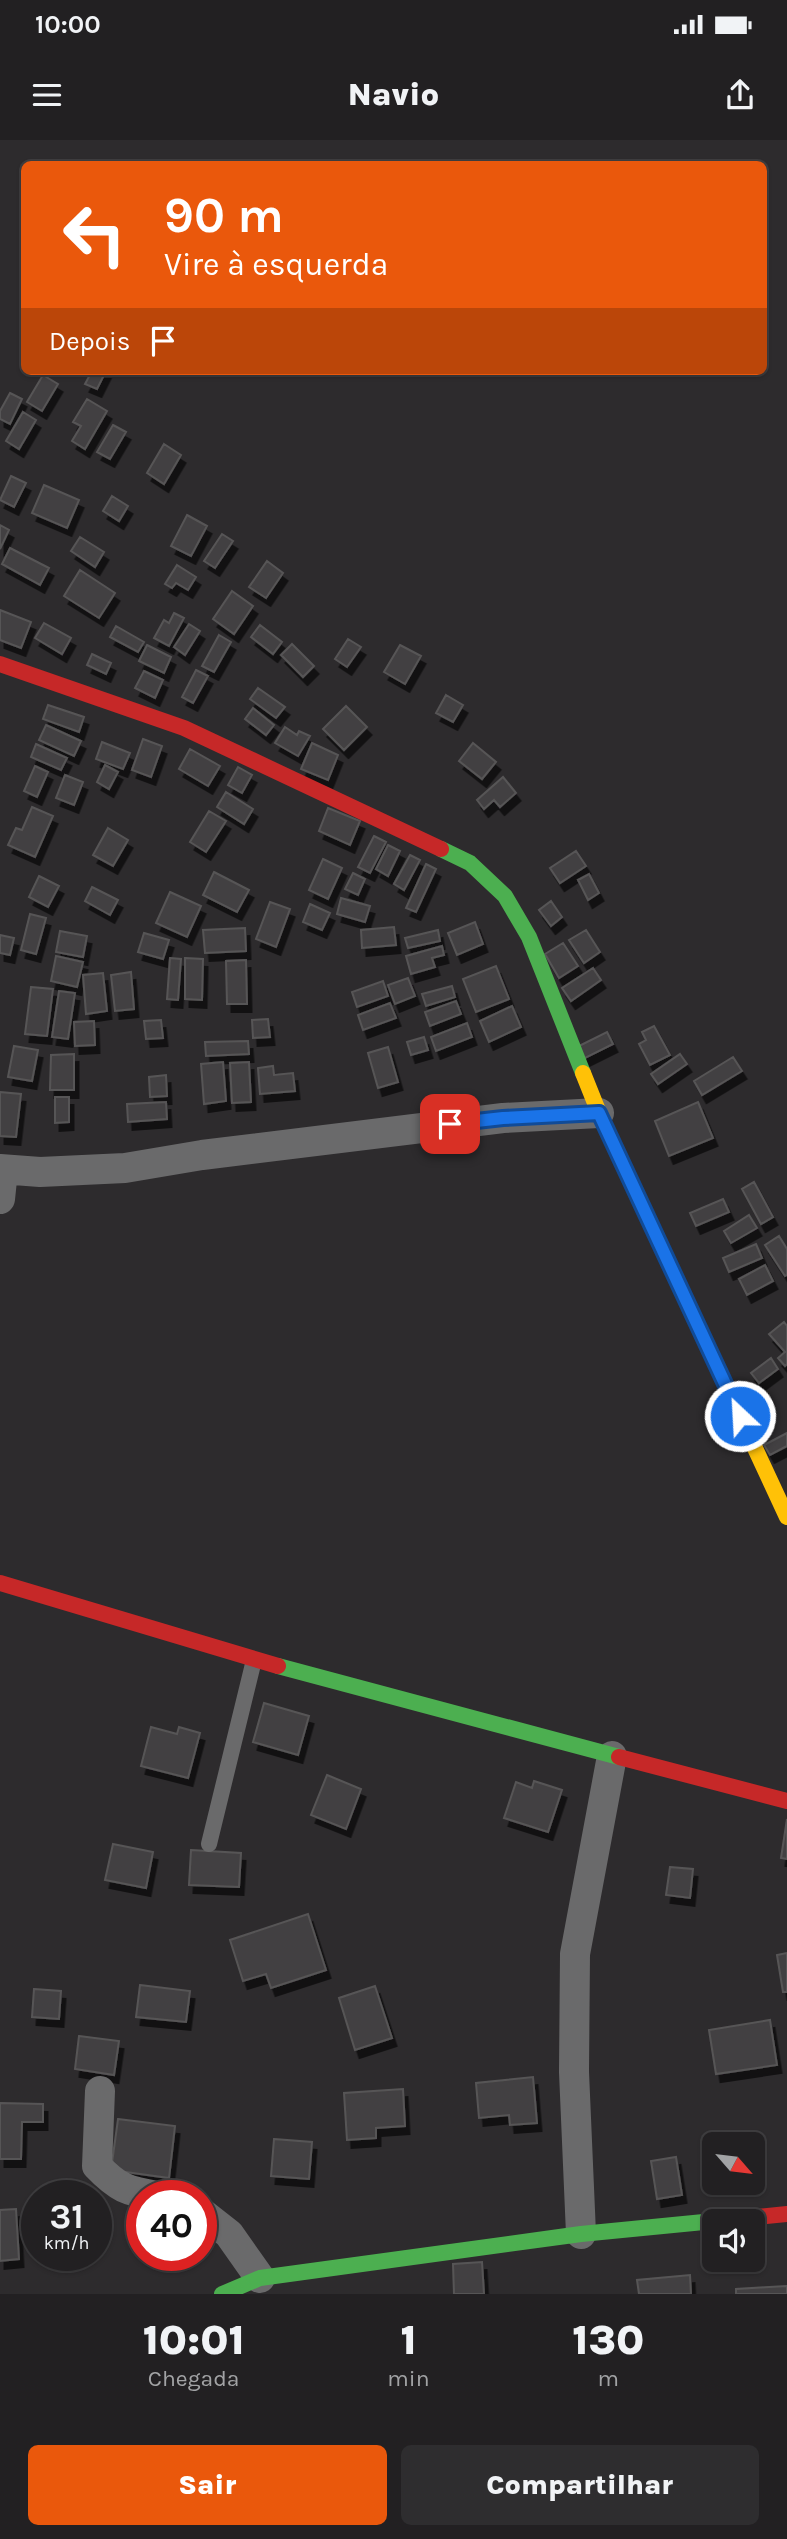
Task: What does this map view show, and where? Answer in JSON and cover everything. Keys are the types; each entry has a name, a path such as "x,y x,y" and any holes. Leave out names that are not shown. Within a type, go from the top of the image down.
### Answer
{"street":[{"path":"0,664 184,728 470,863 505,896 529,937 599,1113 787,1517"},
{"path":"1,1179 40,1172 125,1168 202,1155 503,1118 599,1113"},
{"path":"0,1583 254,1660 787,1801"},
{"path":"581,2234 575,2072 575,1954 612,1756"},
{"path":"100,2091 97,2166 113,2183 126,2189"},
{"path":"765,2216 787,2214"},
{"path":"222,2294 260,2278 581,2234 702,2222"},
{"path":"217,2225 229,2234 260,2278"}],"lane":[{"path":"209,1844 254,1660"}],"building":[{"path":"43,375 58,384 42,411 27,402"},
{"path":"90,375 104,375 97,389 85,384"},
{"path":"10,393 22,399 10,424 0,419 0,411"},
{"path":"87,399 107,411 85,449 72,441 81,426 73,422"},
{"path":"23,412 36,420 19,449 6,441"},
{"path":"113,425 126,432 110,459 97,452"},
{"path":"164,444 181,455 164,484 147,473"},
{"path":"11,476 26,483 14,507 0,500"},
{"path":"44,485 79,500 67,528 32,513"},
{"path":"112,496 128,506 119,521 103,511"},
{"path":"187,515 207,526 191,556 171,546"},
{"path":"0,525 9,530 0,549"},
{"path":"222,534 233,541 215,568 204,561"},
{"path":"80,537 104,552 95,567 71,551"},
{"path":"10,548 49,568 40,585 2,564"},
{"path":"267,561 283,573 266,598 249,587"},
{"path":"177,565 196,577 188,590 176,583 172,588 165,584"},
{"path":"80,570 115,593 99,618 64,596"},
{"path":"232,591 253,606 234,634 213,619"},
{"path":"0,610 31,622 21,648 0,640"},
{"path":"174,613 184,618 169,646 154,638 164,620 169,623"},
{"path":"44,623 71,638 62,654 35,638"},
{"path":"189,624 200,631 185,655 174,647"},
{"path":"260,625 282,642 273,654 251,637"},
{"path":"116,626 144,642 138,652 110,637"},
{"path":"219,635 231,642 214,672 202,666"},
{"path":"348,639 361,647 347,667 335,659"},
{"path":"292,644 314,666 303,677 281,655"},
{"path":"147,645 171,657 164,673 139,661"},
{"path":"400,645 421,656 405,684 384,672"},
{"path":"92,654 111,663 106,674 87,665"},
{"path":"196,670 208,676 193,703 182,697"},
{"path":"144,671 163,680 155,698 135,688"},
{"path":"258,688 285,707 276,718 250,699"},
{"path":"446,695 463,705 453,722 436,713"},
{"path":"48,705 84,717 79,732 43,719"},
{"path":"346,706 367,727 344,750 323,729"},
{"path":"253,708 274,725 266,735 245,719"},
{"path":"46,725 81,741 74,756 39,740"},
{"path":"285,727 297,735 299,731 310,736 298,756 275,743"},
{"path":"143,739 162,746 151,777 132,770"},
{"path":"102,742 130,753 123,769 96,759"},
{"path":"312,743 338,755 328,780 301,769"},
{"path":"473,743 496,762 482,779 459,761"},
{"path":"36,744 67,758 61,770 31,757"},
{"path":"190,749 220,766 208,786 179,769"},
{"path":"105,765 118,772 109,789 97,782"},
{"path":"35,766 48,772 37,797 24,791"},
{"path":"238,767 252,775 242,793 228,785"},
{"path":"65,775 83,782 74,805 56,798"},
{"path":"503,777 516,793 500,807 494,800 484,809 477,800"},
{"path":"226,792 253,809 244,824 217,807"},
{"path":"32,807 53,816 35,857 8,845 16,828 22,830"},
{"path":"328,808 360,821 350,845 319,831"},
{"path":"209,811 226,821 206,852 190,842"},
{"path":"108,828 128,840 113,866 93,855"},
{"path":"374,836 386,842 370,873 358,867"},
{"path":"388,845 400,851 388,876 376,869"},
{"path":"576,851 586,866 560,883 550,868"},
{"path":"410,855 420,860 404,890 394,884"},
{"path":"323,859 342,868 328,899 309,890"},
{"path":"426,864 436,869 416,912 406,908"},
{"path":"214,872 249,890 237,912 203,895"},
{"path":"353,873 365,879 358,895 345,889"},
{"path":"589,874 599,893 588,900 578,880"},
{"path":"39,876 59,886 48,907 29,897"},
{"path":"92,887 118,900 110,915 85,901"},
{"path":"170,892 201,906 187,937 156,923"},
{"path":"341,898 370,906 365,922 337,914"},
{"path":"551,901 562,917 551,926 539,910"},
{"path":"270,902 290,909 276,947 256,939"},
{"path":"310,904 330,913 322,930 303,922"},
{"path":"30,914 46,918 36,954 21,950"},
{"path":"475,922 483,944 457,955 448,933"},
{"path":"394,927 396,945 362,948 361,930"},
{"path":"245,928 246,951 205,953 203,930"},
{"path":"438,930 440,941 408,948 405,938"},
{"path":"586,930 600,952 584,963 569,940"},
{"path":"60,931 87,936 83,957 56,952"},
{"path":"144,933 169,940 163,959 138,952"},
{"path":"0,935 14,938 10,955 0,953"},
{"path":"563,943 578,966 559,978 545,954"},
{"path":"442,946 444,955 432,958 435,967 411,974 406,956"},
{"path":"56,956 83,962 77,987 51,981"},
{"path":"170,958 181,959 178,1000 167,999"},
{"path":"185,958 203,959 202,1000 185,999"},
{"path":"246,960 247,1004 227,1004 226,961"},
{"path":"496,966 509,999 476,1012 463,979"},
{"path":"593,968 601,980 571,1001 562,988"},
{"path":"131,972 134,1009 115,1011 111,975"},
{"path":"103,973 107,1011 86,1014 83,975"},
{"path":"408,978 415,996 395,1004 388,985"},
{"path":"383,981 388,996 357,1007 352,992"},
{"path":"452,986 455,997 426,1006 422,994"},
{"path":"31,987 53,989 47,1036 25,1034"},
{"path":"59,991 75,993 68,1039 52,1037"},
{"path":"456,1001 461,1014 430,1026 425,1012"},
{"path":"390,1003 396,1018 363,1030 358,1015"},
{"path":"512,1006 521,1027 489,1042 480,1021"},
{"path":"268,1019 270,1037 253,1038 252,1020"},
{"path":"161,1020 163,1038 146,1039 144,1021"},
{"path":"94,1021 95,1045 75,1046 74,1022"},
{"path":"467,1023 472,1037 436,1051 431,1037"},
{"path":"654,1026 670,1055 650,1065 639,1044 646,1040 642,1032"},
{"path":"607,1032 613,1044 581,1060 575,1048"},
{"path":"424,1037 428,1050 411,1055 407,1042"},
{"path":"248,1041 249,1054 206,1056 205,1042"},
{"path":"14,1046 38,1050 32,1081 8,1077"},
{"path":"388,1047 398,1082 378,1088 368,1053"},
{"path":"74,1054 74,1090 50,1090 51,1055"},
{"path":"680,1054 687,1064 658,1084 651,1074"},
{"path":"733,1057 742,1071 702,1095 694,1081"},
{"path":"223,1062 226,1101 204,1104 201,1064"},
{"path":"249,1062 251,1102 232,1103 230,1063"},
{"path":"273,1066 274,1075 293,1073 295,1091 260,1094 258,1068"},
{"path":"166,1075 167,1096 150,1097 149,1077"},
{"path":"0,1092 21,1094 16,1137 0,1136"},
{"path":"55,1097 69,1097 69,1122 55,1123"},
{"path":"166,1102 167,1119 128,1122 127,1104"},
{"path":"698,1102 713,1138 669,1156 655,1121"},
{"path":"754,1182 773,1217 761,1224 742,1189"},
{"path":"723,1199 729,1212 696,1226 690,1213"},
{"path":"749,1215 757,1228 731,1243 724,1231"},
{"path":"779,1236 787,1249 785,1276 765,1245"},
{"path":"756,1244 762,1258 729,1272 723,1258"},
{"path":"765,1265 773,1281 747,1295 739,1279"},
{"path":"784,1322 787,1326 785,1366 778,1358 785,1352 769,1334"},
{"path":"771,1358 778,1369 759,1383 751,1373"},
{"path":"787,1433 787,1446 770,1455 764,1445"},
{"path":"264,1703 309,1716 298,1755 253,1742"},
{"path":"151,1727 177,1734 179,1727 200,1733 188,1778 141,1766"},
{"path":"327,1775 361,1789 346,1829 311,1815"},
{"path":"534,1781 562,1790 548,1832 504,1818 516,1782 532,1788"},
{"path":"787,1819 787,1859 781,1858"},
{"path":"113,1844 153,1852 146,1888 105,1880"},
{"path":"191,1850 241,1853 239,1887 189,1885"},
{"path":"670,1867 693,1869 690,1898 666,1895"},
{"path":"308,1914 326,1970 271,1988 266,1974 243,1981 230,1940"},
{"path":"787,1953 787,1992 783,1992 777,1955"},
{"path":"140,1985 190,1991 186,2022 136,2017"},
{"path":"375,1986 392,2038 355,2050 339,1998"},
{"path":"34,1989 61,1991 59,2019 32,2017"},
{"path":"770,2020 777,2065 716,2074 709,2030"},
{"path":"79,2036 119,2041 114,2075 75,2069"},
{"path":"533,2077 537,2123 510,2125 509,2115 479,2118 476,2083"},
{"path":"403,2089 405,2126 376,2128 376,2138 347,2140 344,2093"},
{"path":"0,2103 43,2104 43,2122 22,2122 21,2159 0,2159"},
{"path":"118,2119 175,2126 169,2178 111,2170"},
{"path":"274,2139 312,2142 309,2179 271,2176"},
{"path":"676,2157 682,2195 657,2199 651,2161"},
{"path":"16,2209 19,2259 0,2261 0,2210"},
{"path":"482,2262 484,2294 454,2294 453,2264"},
{"path":"690,2275 691,2294 639,2294 637,2280"},
{"path":"787,2286 787,2294 736,2294 736,2289"}],"traffic: fast":[{"path":"441,849 470,863 505,896 529,937 583,1073"},
{"path":"278,1666 619,1757"},
{"path":"222,2294 260,2278 581,2234 702,2222"}],"traffic: slow":[{"path":"583,1073 599,1113 787,1517"}],"traffic: jam":[{"path":"0,664 184,728 441,849"},
{"path":"0,1583 278,1666"},
{"path":"619,1757 787,1801"},
{"path":"765,2216 787,2214"}],"route":[{"path":"450,1124 599,1113 740,1416"}]}
